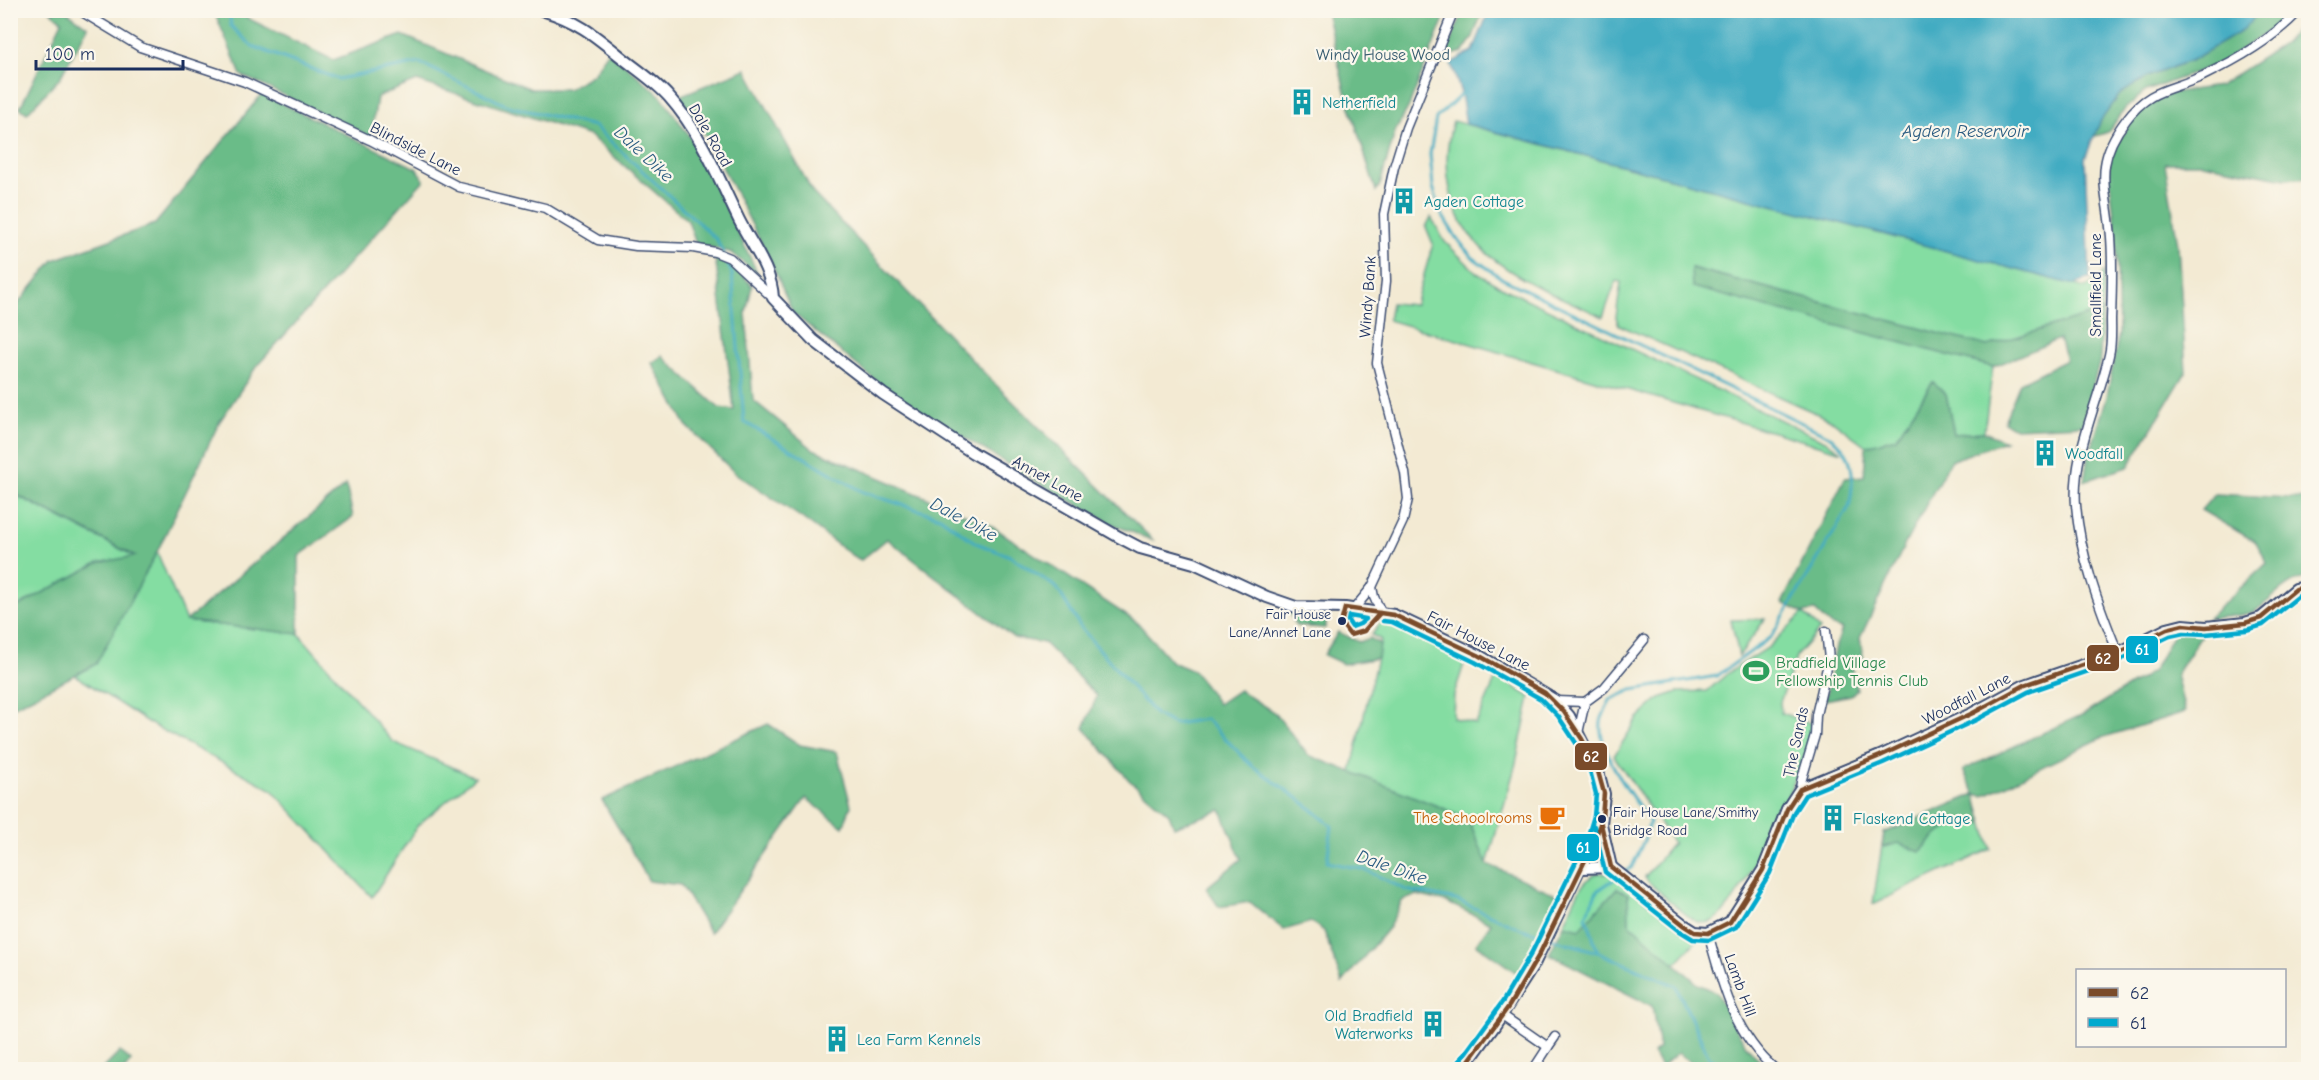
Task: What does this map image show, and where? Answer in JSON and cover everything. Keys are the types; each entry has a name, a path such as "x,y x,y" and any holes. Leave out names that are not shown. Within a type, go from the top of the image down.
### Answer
{"street":[{"name":"Blindside Lane","path":"79,10 140,47 245,82 370,141 459,187 545,208 598,240 636,246 693,248 715,252 730,258 773,298"},
{"name":"Dale Road","path":"542,10 565,17 595,36 667,95 685,116 702,144 773,284 773,298"},
{"name":"Windy Bank","path":"1350,609 1372,587 1403,521 1408,499 1405,473 1377,363 1386,281 1384,214 1388,189 1406,128 1454,10"},
{"name":"Smallfield Lane","path":"2118,653 2080,544 2076,502 2077,475 2110,352 2111,236 2103,173 2106,156 2126,119 2149,96 2195,79 2244,54 2300,10"},
{"name":"Annet Lane","path":"773,298 820,346 883,394 973,453 1119,537 1140,548 1194,563 1276,600 1296,606 1350,609"},
{"path":"1372,587 1381,612"},
{"name":"Woodfall Lane","path":"1800,789 1973,714 2025,685 2118,653 2175,627 2245,623 2261,618 2296,589 2308,587"},
{"name":"Fair House Lane","path":"1350,609 1394,615 1478,655 1556,700 1569,716 1578,733 1599,775 1604,794 1601,824 1546,941 1502,1015 1462,1070"},
{"name":"The Sands","path":"1800,789 1815,735 1816,714 1829,658 1826,631"},
{"path":"1556,700 1585,702 1604,688 1644,640"},
{"path":"1578,733 1585,702"},
{"path":"1582,868 1612,868 1684,925 1695,932 1708,933 1730,922 1744,903 1763,870 1787,809 1800,789"},
{"path":"1601,824 1612,868"},
{"name":"Lamb Hill","path":"1708,933 1720,978 1736,1020 1752,1045 1776,1070"},
{"path":"1502,1015 1548,1047"},
{"path":"1535,1067 1555,1037"}],"green space":[{"name":"Windy House Wood","path":"1464,10 1483,11 1473,37 1463,52 1444,57"},
{"path":"50,11 66,11 88,27 60,78 27,113 20,108 62,21"},
{"path":"214,11 246,11 247,18 333,60 402,35 531,89 568,89 593,74 609,51 662,97 697,147 758,274 730,252 696,244 688,221 590,136 417,81 377,97 371,137 241,75"},
{"name":"Windy House Wood","path":"1326,11 1447,11 1409,106 1395,132 1380,185 1376,191 1345,91"},
{"path":"2260,11 2294,11 2285,20 2221,63 2146,91 2125,109 2108,132 2093,137 2101,120 2120,94 2147,77 2192,60 2243,30"},
{"path":"2308,17 2308,177 2285,179 2203,163 2165,163 2178,245 2186,372 2128,467 2084,481 2087,463 2107,396 2119,333 2116,233 2108,163 2112,151 2133,118 2149,104 2170,93 2219,86 2283,44"},
{"path":"746,69 813,193 991,380 1154,541 1112,524 1047,488 914,407 885,388 793,313 771,262 709,141 679,96"},
{"path":"262,94 416,168 424,180 256,367 220,421 157,552 96,664 11,708 11,610 98,563 135,556 11,492 11,312 54,260 155,224"},
{"path":"1453,121 2086,288 2104,273 2102,311 1987,346 1692,268 1693,287 1993,367 1984,432 1954,434 1946,394 1933,382 1896,438 1866,446 1831,420 1619,325 1616,317 1621,282 1616,281 1603,317 1532,284 1489,255 1472,237 1458,216 1450,190 1447,156"},
{"path":"1431,217 1445,242 1477,273 1499,286 1827,442 1842,452 1388,320 1391,303 1415,305 1433,244 1426,227"},
{"path":"715,255 730,261 752,286 746,313 753,400 813,449 990,525 1138,623 1172,662 1194,671 1218,704 1239,690 1275,713 1308,755 1468,818 1487,864 1560,896 1521,976 1476,944 1491,923 1446,902 1417,895 1402,901 1389,927 1342,983 1324,931 1311,922 1284,930 1250,902 1219,907 1206,888 1241,859 1221,810 1174,827 1169,814 1129,780 1084,728 1097,696 1044,643 1014,638 887,539 861,560 853,556 735,473 686,425 652,363 662,356 719,408 734,410"},
{"path":"1691,268 1987,346 2102,311 2100,360 2082,425 2015,428 2004,422 2020,383 2066,360 2059,339 1993,367 1692,287"},
{"path":"1933,382 1946,394 1954,434 1984,432 2005,441 1950,461 1906,542 1860,638 1864,661 1852,667 1857,689 1851,695 1825,700 1836,646 1842,629 1830,625 1815,611 1803,613 1782,603 1845,478 1864,476 1866,446 1896,438"},
{"path":"346,485 353,517 299,556 299,634 186,621"},
{"path":"10,492 136,557 98,563 11,610"},
{"path":"2215,494 2308,499 2308,578 2286,586 2251,613 2207,619 2267,563 2256,542 2201,510"},
{"path":"157,552 186,621 299,634 393,742 475,777 418,825 372,897 271,789 149,723 75,675 96,664"},
{"path":"1289,611 1329,614 1325,628 1296,626"},
{"path":"1803,613 1820,629 1797,655 1780,702 1781,713 1813,724 1814,736 1768,838 1738,894 1723,913 1710,922 1697,922 1644,878 1673,843 1614,756 1638,718 1660,698 1678,692 1707,691 1728,673 1769,647"},
{"path":"1765,619 1739,656 1731,620"},
{"path":"1384,620 1389,620 1466,658 1454,695 1453,718 1476,724 1497,676 1530,697 1515,767 1487,864 1468,818 1351,772 1381,640 1372,635"},
{"path":"2175,631 2203,632 2176,674 2185,712 2101,738 1983,796 1975,794 1963,770 2088,712 2153,671"},
{"path":"1338,632 1359,642 1370,638 1380,644 1378,658 1343,664 1324,655"},
{"path":"768,724 800,745 837,752 851,806 843,827 806,798 710,933 681,885 649,881 602,800"},
{"path":"1975,794 1991,849 1873,904 1884,833"},
{"path":"1975,794 1983,823 1961,824 1947,828 1920,852 1898,843 1882,848 1884,833"},
{"path":"1598,873 1609,873 1616,876 1696,941 1675,964 1629,923 1628,895 1617,888 1580,929 1564,925 1581,888"},
{"path":"1617,888 1628,894 1629,923 1698,984 1716,992 1745,1044 1765,1067 1763,1069 1699,1069 1678,1053 1661,1067 1653,1053 1659,1048 1652,1006 1549,954 1564,925 1580,929"},
{"path":"120,1052 131,1061 125,1069 103,1069"}],"water":[{"name":"Agden Reservoir","path":"1489,10 2260,11 2243,30 2192,60 2147,77 2120,94 2101,120 2085,158 2090,278 2075,285 1466,124 1461,93 1451,63 1473,51"}],"waterway":[{"name":"Dale Dike","path":"229,10 231,26 252,46 338,79 420,63 508,106 594,126 717,240 732,274 744,422 863,492 940,517 976,543 1010,556 1057,588 1081,628 1156,715 1174,724 1206,719 1251,765 1332,826 1327,862 1366,870 1406,890 1456,900 1522,929 1544,936"},
{"path":"1464,92 1436,118 1430,154 1433,187 1441,213 1455,236 1472,257 1503,279 1827,435 1844,449 1851,466 1852,486 1849,507 1771,637 1717,676 1632,690 1610,700 1601,722 1601,734 1605,747 1618,774 1650,821 1632,867 1597,891 1586,916 1598,952"},
{"name":"Dale Dike","path":"1550,938 1598,952 1676,986 1709,1057 1726,1070"}],"transit line":[{"name":"62","path":"1601,824 1611,867 1684,925 1695,932 1708,933 1730,922 1763,870 1787,809 1800,789 1880,756 1973,713 2025,685 2118,653 2167,629 2183,625 2206,627 2245,623 2261,618 2296,589 2308,587"},
{"name":"61","path":"1594,826 1605,872 1680,931 1693,939 1709,940 1736,927 1770,873 1794,812 1805,795 1883,763 1976,720 2028,692 2120,660 2170,636 2184,633 2206,634 2246,630 2263,625 2299,596 2308,595"},
{"name":"62","path":"1345,608 1380,613 1364,631 1350,635 1341,623 1345,608"},
{"name":"62","path":"1380,613 1394,615 1478,655 1545,693 1564,712 1582,739 1597,768 1604,793 1602,818 1594,842 1539,955 1509,1006 1462,1070"},
{"name":"61","path":"1349,616 1366,619 1352,627 1348,621 1349,616"},
{"name":"61","path":"1383,621 1392,622 1475,662 1541,699 1558,716 1576,743 1590,771 1596,794 1594,816 1587,839 1532,952 1503,1001 1456,1066"}],"place":[{"name":"Netherfield","path":"1302,102"},
{"name":"Agden Cottage","path":"1404,201"},
{"name":"Woodfall","path":"2045,453"},
{"name":"Fair House Lane/Annet Lane","path":"1342,621"},
{"name":"Bradfield Village Fellowship Tennis Club","path":"1756,671"},
{"name":"The Schoolrooms","path":"1552,817"},
{"name":"Flaskend Cottage","path":"1833,818"},
{"name":"Fair House Lane/Smithy Bridge Road","path":"1602,819"},
{"name":"Old Bradfield Waterworks","path":"1433,1024"},
{"name":"Lea Farm Kennels","path":"837,1039"}]}
